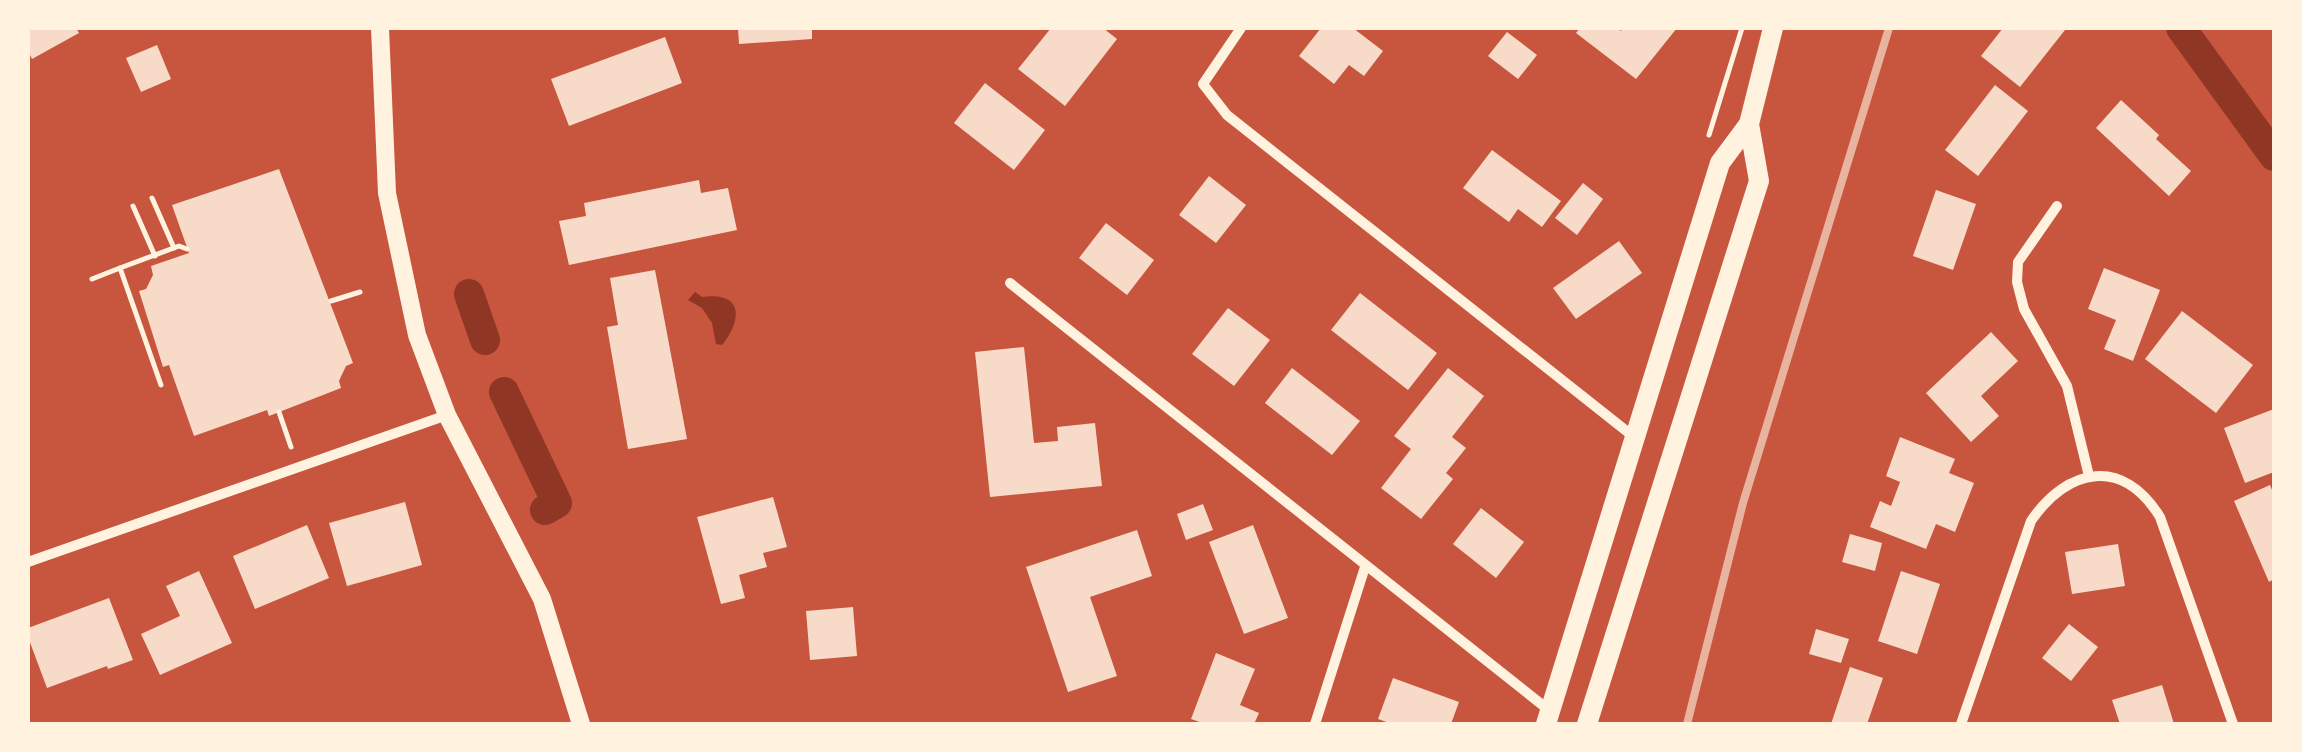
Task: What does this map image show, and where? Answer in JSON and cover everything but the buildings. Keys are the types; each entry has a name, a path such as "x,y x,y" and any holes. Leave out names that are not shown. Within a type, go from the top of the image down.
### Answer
{"main road":[{"path":"1587,724 1759,181 1750,124 1773,28"},
{"path":"1548,718 1720,163 1750,124"}],"street":[{"path":"380,28 388,193 418,334 447,415 542,598 580,724"},
{"path":"1241,28 1203,84 1227,115 1635,437"},
{"path":"2057,206 2018,262 2017,282 2024,309 2067,386 2089,476"},
{"path":"1010,284 1548,718"},
{"path":"28,562 447,415"},
{"path":"1962,724 2031,521 2046,499 2065,484 2089,476 2128,482 2148,496 2160,517 2233,724"},
{"path":"1315,724 1365,567"}],"path":[{"path":"152,198 174,248"},
{"path":"132,206 155,256"},
{"path":"92,278 179,246 187,249"},
{"path":"120,268 156,358 161,384"},
{"path":"331,301 360,292"},
{"path":"279,412 291,446"}],"shaded area":[{"path":"695,292 732,303 734,326 722,345 716,344 712,323 702,308 688,300"}],"waterway":[{"path":"2181,28 2274,156"},
{"path":"469,294 485,340"},
{"path":"504,392 557,503 545,510"}],"railway":[{"path":"1687,724 1743,503 1889,28"}]}
